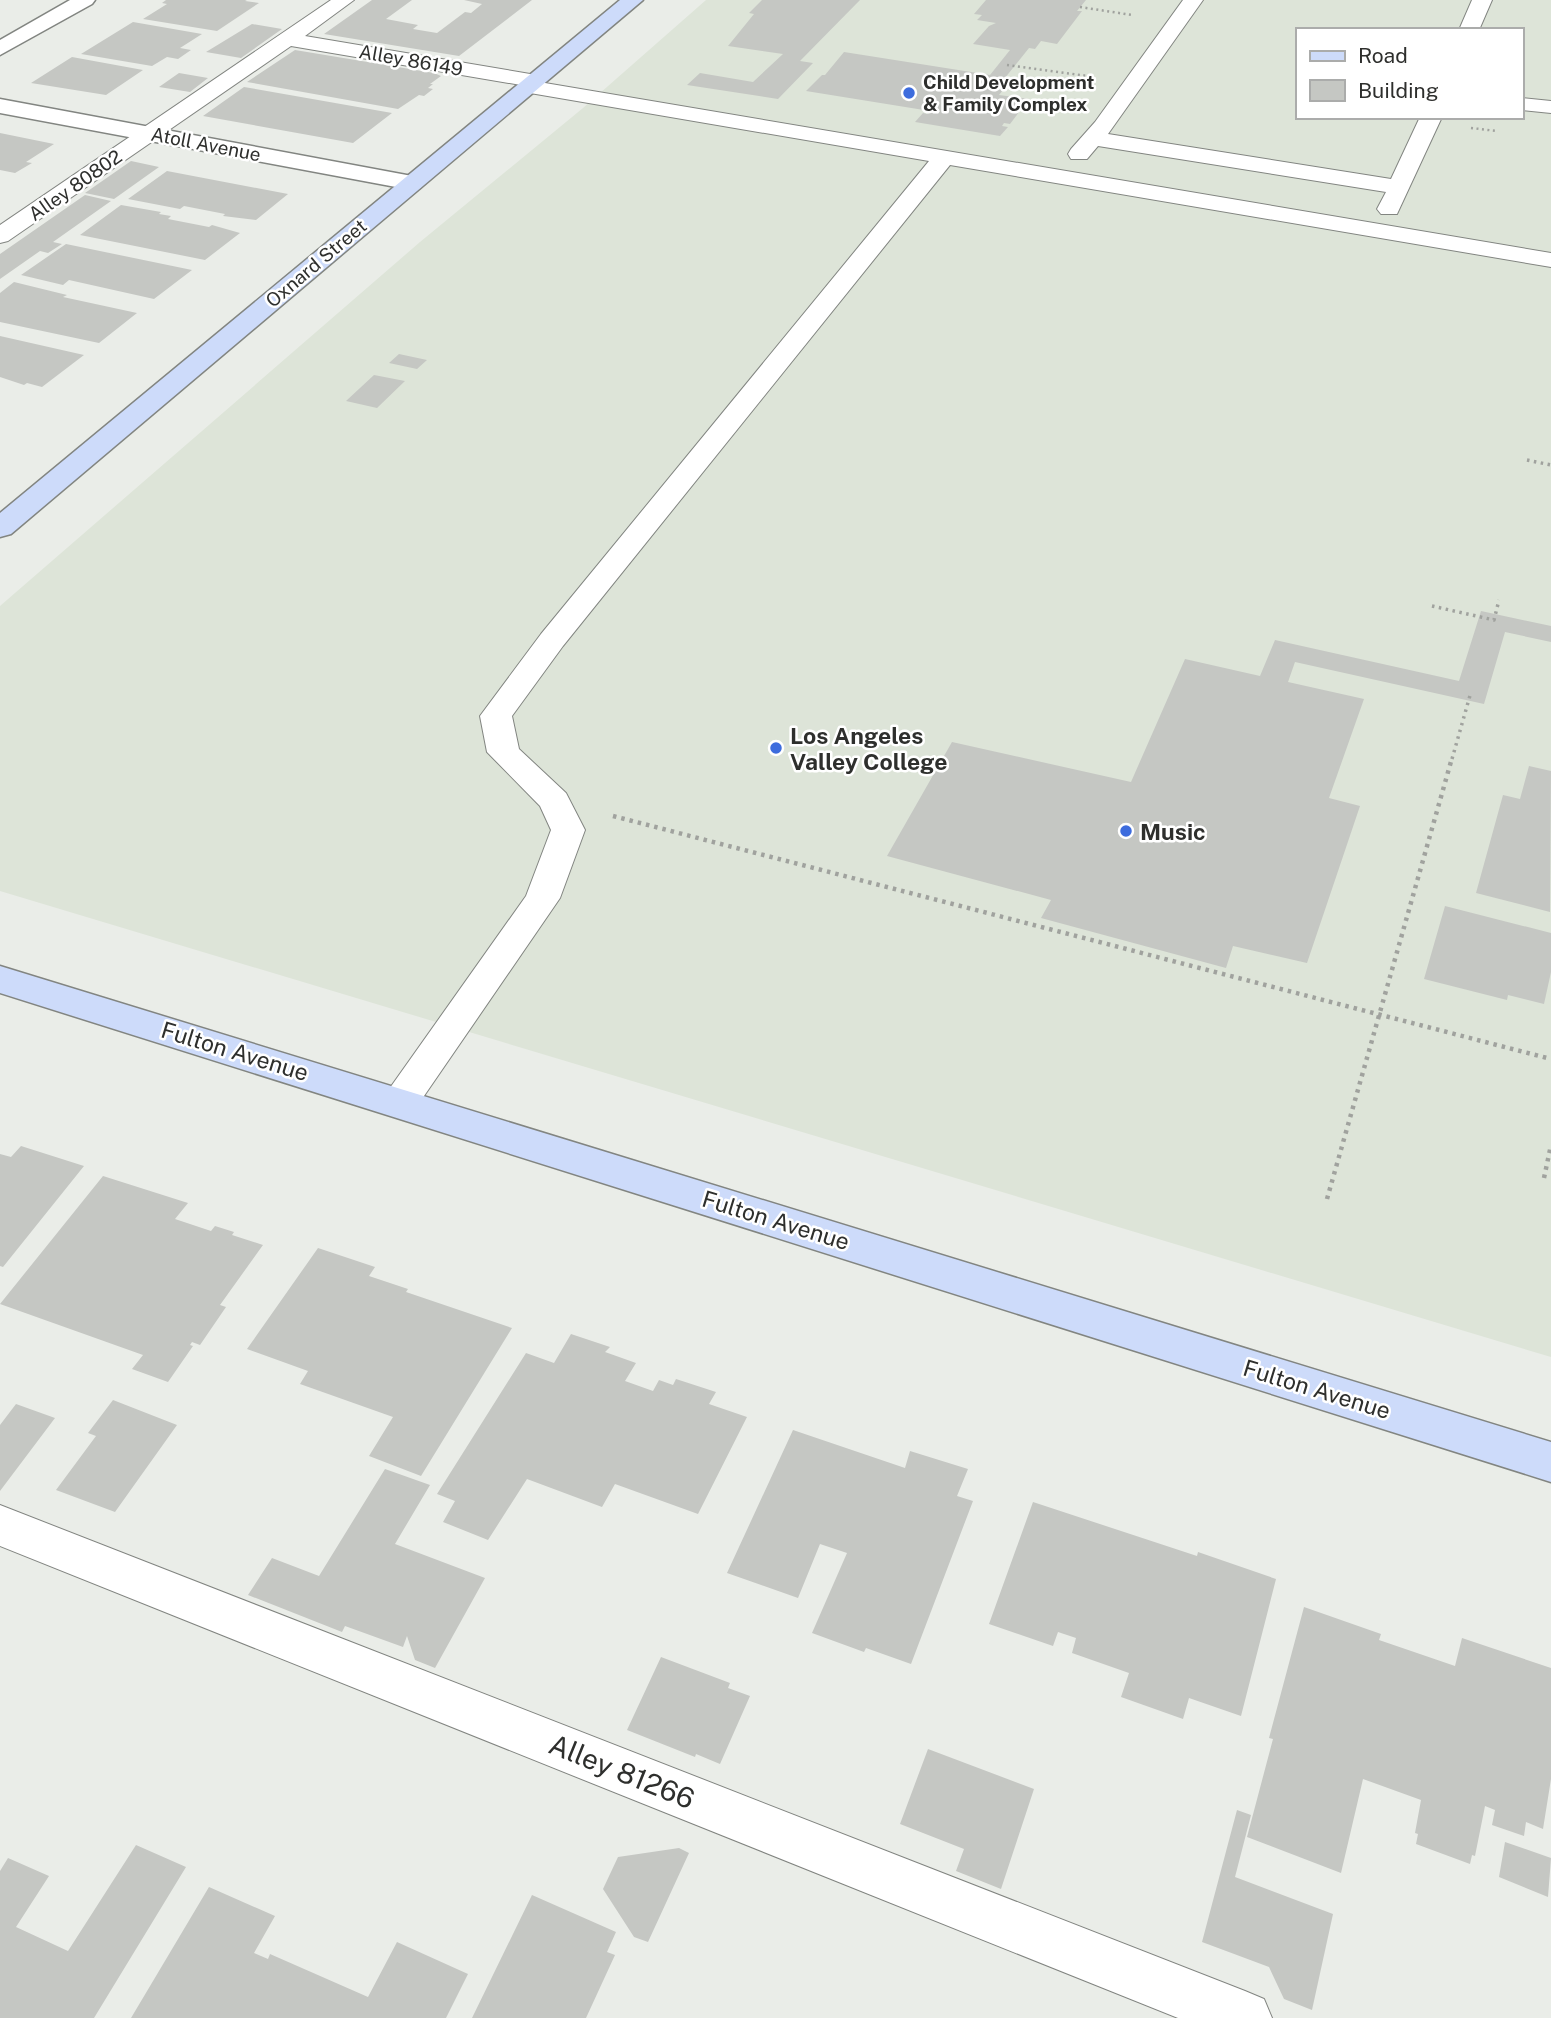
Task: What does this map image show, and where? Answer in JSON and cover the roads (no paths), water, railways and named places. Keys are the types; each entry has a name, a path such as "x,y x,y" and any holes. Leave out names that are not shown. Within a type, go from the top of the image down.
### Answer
{"main road":[{"name":"Oxnard Street","path":"0,528 633,0"},
{"name":"Fulton Avenue","path":"0,979 1551,1462"}],"street":[{"path":"0,49 85,0"},
{"name":"Atoll Avenue","path":"0,106 412,183"}],"lane":[{"name":"Alley 80802","path":"0,236 344,0"},
{"path":"1060,178 1103,127 1193,0"},
{"path":"1470,28 1482,0"},
{"name":"Alley 86149","path":"286,40 944,158 1551,260"},
{"path":"1523,104 1551,107"},
{"path":"1379,231 1430,120"},
{"path":"1091,138 1399,187"},
{"path":"399,1102 543,898 568,830 554,801 503,752 496,716 560,629 944,158"},
{"name":"Alley 81266","path":"0,1525 1245,2018"}],"place":[{"name":"Child Development & Family Complex","path":"909,93"},
{"name":"Los Angeles Valley College","path":"776,748"},
{"name":"Music","path":"1126,831"}]}
